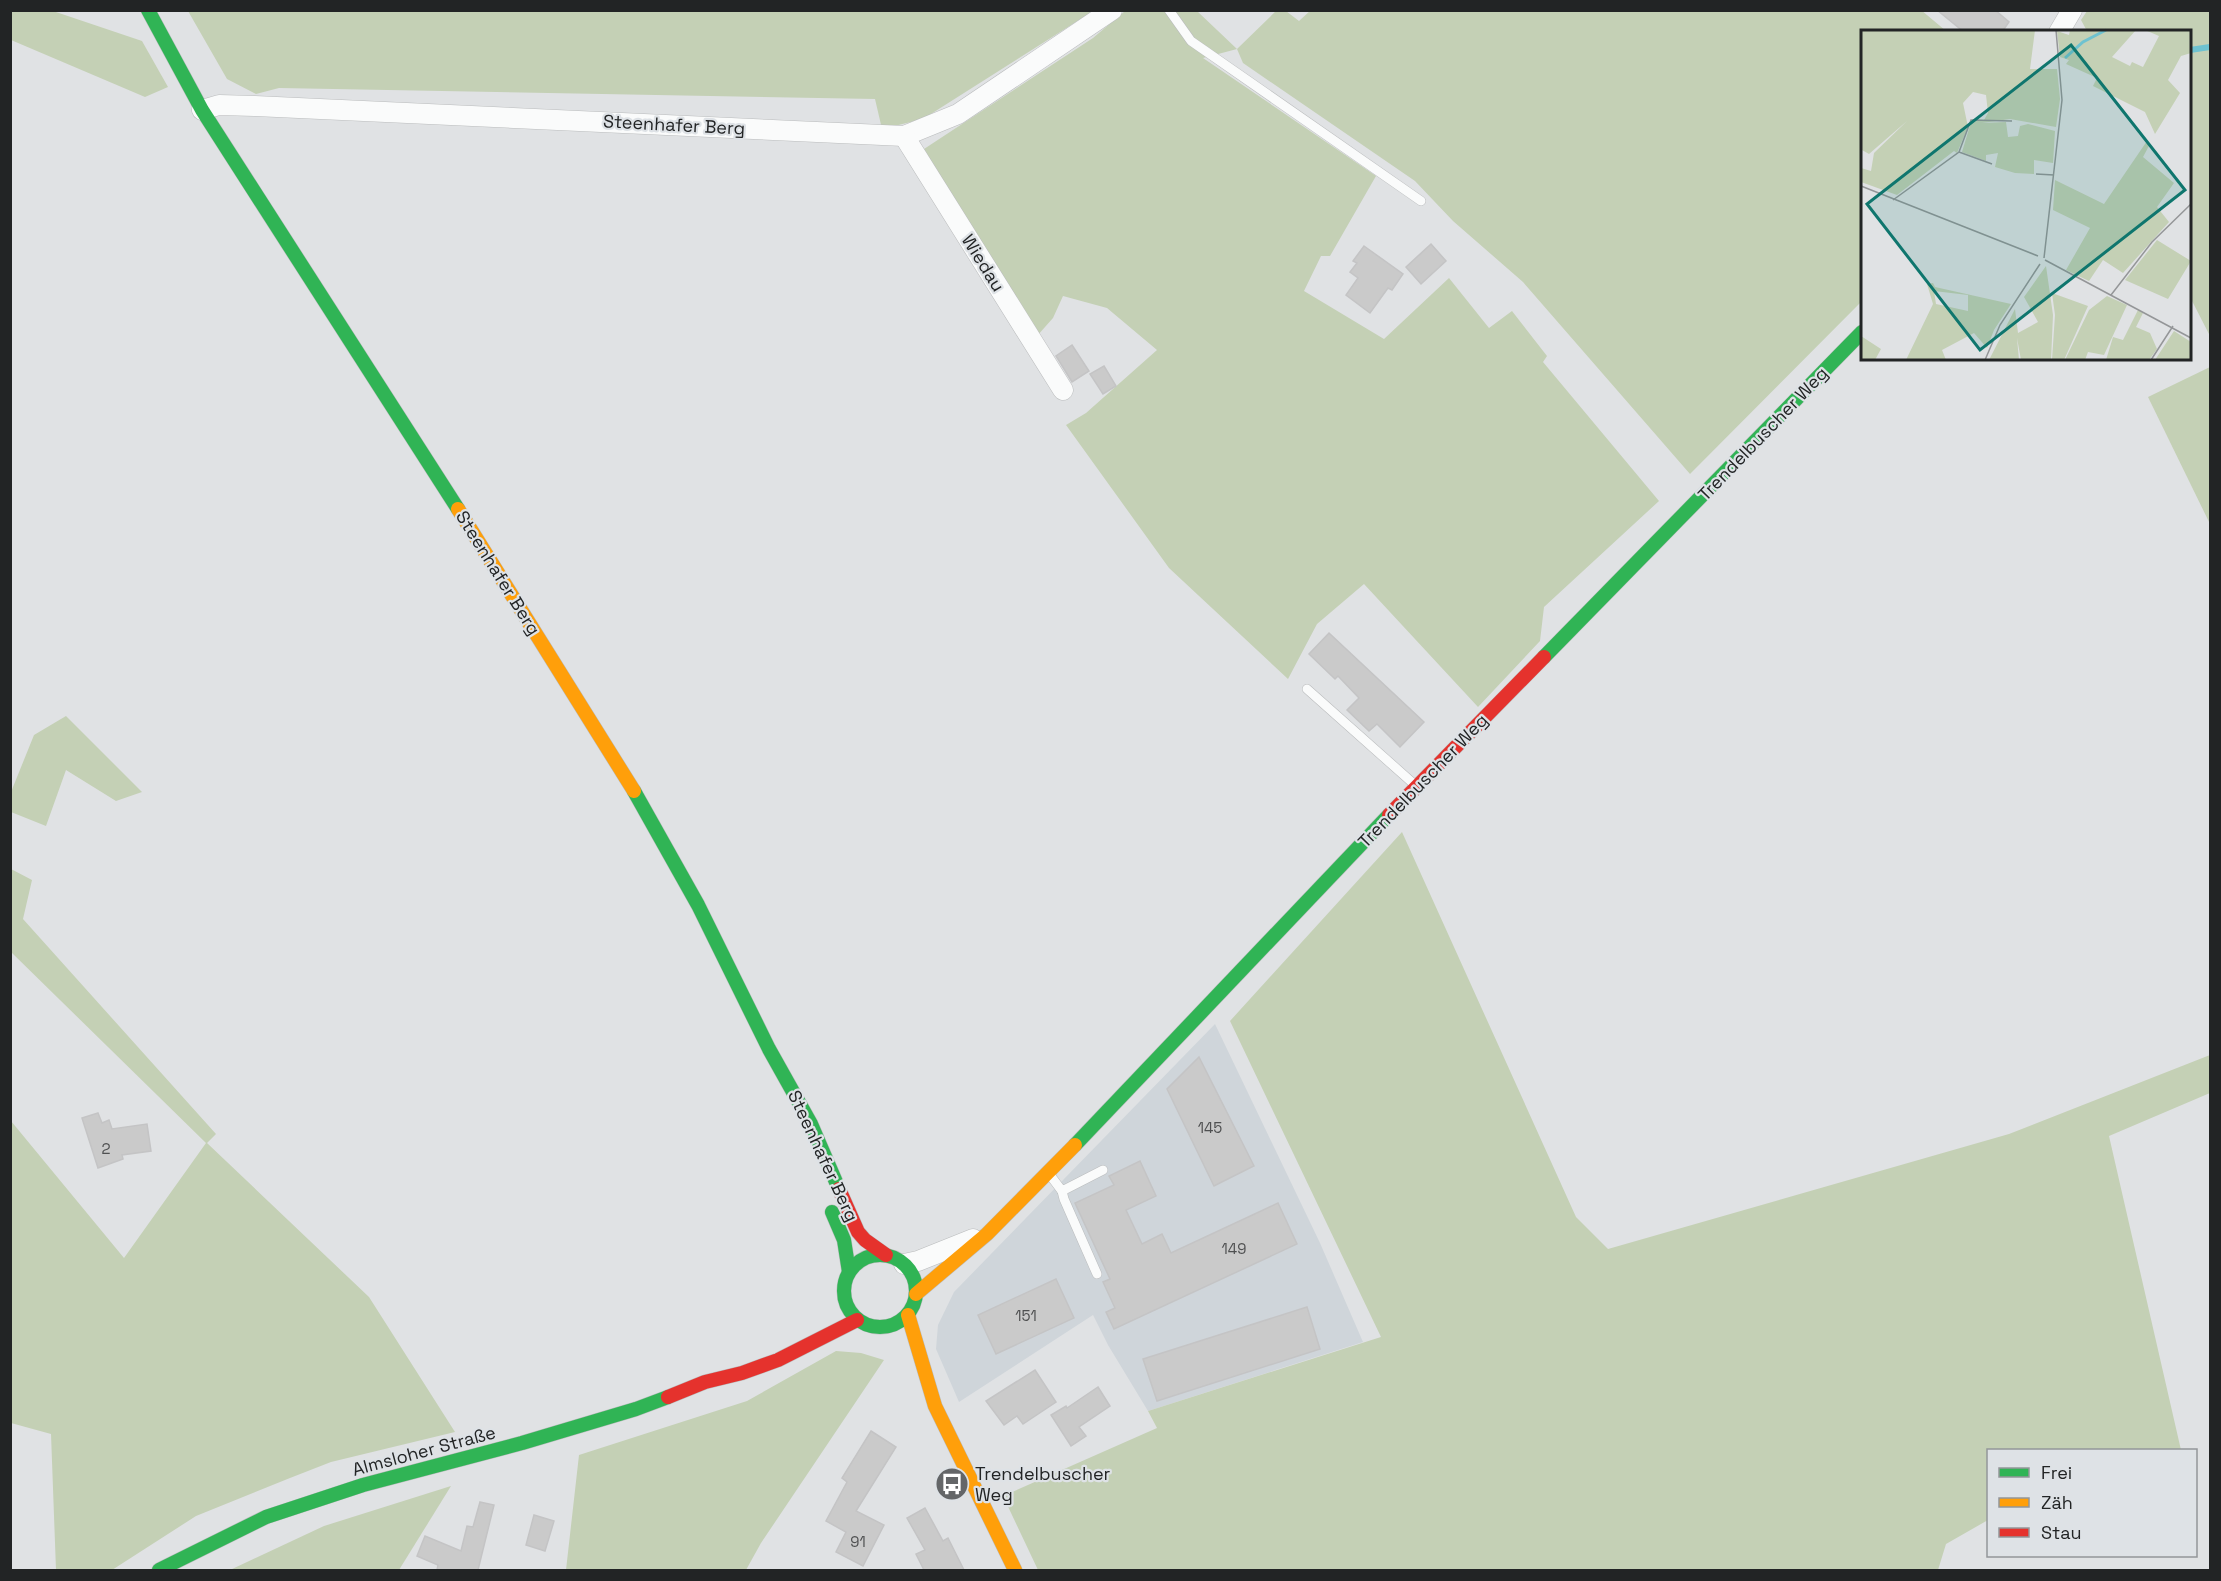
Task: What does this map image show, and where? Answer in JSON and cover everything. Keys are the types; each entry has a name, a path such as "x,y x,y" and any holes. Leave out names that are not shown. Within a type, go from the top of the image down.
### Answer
{"street":[{"name":"Steenhafer Berg","path":"148,10 202,110 626,776 698,905 769,1049 811,1124 858,1232 886,1255"},
{"name":"Steenhafer Berg","path":"202,110 219,105 255,106 904,136 958,114 1112,10"},
{"path":"2060,30 2072,10"},
{"name":"Wiedau","path":"904,136 1063,390"},
{"name":"Trendelbuscher Weg","path":"916,1294 987,1234 1048,1173 1416,787 1861,334"},
{"name":"Steenhafer Berg","path":"769,1049 793,1119"},
{"name":"Steenhafer Berg","path":"827,1200 844,1240 849,1272"},
{"name":"Trendelbuscher Weg","path":"904,1264 918,1261 987,1234"},
{"path":"886,1255 904,1264 913,1275 916,1294 915,1305 901,1321 881,1332 857,1320 840,1301 849,1272 860,1261 871,1256 886,1255"},
{"path":"908,1315 935,1406"},
{"name":"Almsloher Straße","path":"159,1570 266,1517 363,1485 522,1443 636,1408 705,1382 742,1373 778,1360 857,1320"},
{"name":"Almsloher Straße","path":"705,1382 747,1357"},
{"path":"908,1362 935,1406 1015,1570"}],"lane":[{"path":"1169,10 1191,41 1421,201"},
{"path":"1308,689 1416,787"},
{"path":"1062,1191 1103,1170"},
{"path":"1048,1173 1062,1191 1097,1274"}],"shaded area":[{"path":"1215,1024 1320,1243 1363,1342 1148,1411 1108,1345 1093,1315 959,1402 936,1349 938,1325 954,1292"}],"green space":[{"path":"1277,10 1286,11 1299,21 1311,10 1921,10 1945,30 1861,30 1861,302 1690,474 1523,282 1453,221 1415,181 1243,63 1237,49"},
{"path":"10,11 53,11 142,41 168,87 145,97 11,40"},
{"path":"188,11 1091,11 923,119 882,129 875,99 279,88 256,94 227,79"},
{"path":"1125,11 1197,11 1237,49 1203,58 1376,176 1330,256 1321,256 1304,291 1384,339 1449,278 1489,328 1512,311 1547,356 1543,362 1659,501 1544,607 1540,641 1478,707 1364,584 1317,624 1288,679 1169,568 1066,425 1086,413 1157,350 1107,308 1063,296 1053,318 1037,336 924,149 1093,38"},
{"path":"2087,11 2210,11 2210,336 2191,299 2191,30 2086,30 2081,20"},
{"path":"2210,367 2210,524 2148,397"},
{"path":"66,716 142,792 116,801 66,770 46,826 11,812 11,792 34,735"},
{"path":"1402,832 1576,1217 1608,1249 2009,1134 2210,1055 2210,1093 2109,1136 2181,1449 1987,1449 1987,1521 1946,1544 1938,1570 1038,1570 1003,1496 1157,1428 1148,1411 1381,1337 1230,1021"},
{"path":"11,869 32,880 23,919 216,1134 207,1143 369,1297 455,1432 331,1462 290,1478 196,1516 112,1570 56,1570 51,1434 11,1423 11,1121 124,1258 206,1143 11,952"},
{"path":"836,1351 861,1353 884,1360 761,1543 746,1570 566,1570 579,1455 747,1401"},
{"path":"451,1486 399,1570 230,1570 324,1526"}],"building":[{"path":"1937,10 1995,10 2009,22 2003,30 1962,30"},
{"path":"1431,244 1446,261 1421,284 1406,267"},
{"path":"1364,246 1403,274 1392,290 1388,288 1370,313 1346,295 1358,278 1350,272 1357,263 1353,261"},
{"path":"1072,345 1089,371 1072,382 1056,356"},
{"path":"1104,366 1116,386 1103,394 1090,374"},
{"path":"1329,633 1424,722 1400,747 1377,724 1369,731 1347,710 1359,698 1338,676 1335,679 1309,654"},
{"path":"1199,1057 1254,1166 1214,1186 1167,1089"},
{"path":"98,1113 102,1123 109,1120 112,1129 147,1124 151,1151 122,1155 123,1159 98,1168 82,1118"},
{"path":"1140,1161 1156,1196 1126,1210 1142,1244 1162,1234 1171,1253 1278,1203 1297,1244 1114,1329 1106,1312 1115,1308 1103,1282 1110,1279 1075,1203 1114,1185 1109,1176"},
{"path":"1056,1279 1074,1318 996,1354 978,1315"},
{"path":"1307,1307 1320,1349 1157,1401 1143,1359"},
{"path":"1035,1370 1056,1402 1023,1424 1017,1416 1004,1425 986,1401"},
{"path":"1098,1387 1110,1406 1079,1427 1086,1436 1071,1446 1051,1415 1066,1406 1067,1408"},
{"path":"871,1431 896,1447 856,1511 884,1525 863,1566 836,1552 846,1532 826,1521 847,1482 842,1478"},
{"path":"480,1502 494,1505 478,1570 437,1570 438,1565 417,1556 425,1536 461,1551 467,1526 473,1527"},
{"path":"925,1508 943,1541 948,1538 964,1570 924,1570 916,1554 925,1550 907,1518"},
{"path":"534,1515 554,1521 545,1551 526,1545"}],"waterway":[{"path":"2191,50 2210,47"}],"traffic: fast":[{"path":"148,10 202,110 458,509"},
{"path":"1544,657 1861,333"},
{"path":"634,791 698,905 769,1049 811,1124 839,1189"},
{"path":"1075,1145 1389,815"},
{"path":"832,1212 844,1240 849,1272"},
{"path":"873,1255 887,1255 906,1265 916,1284 916,1291 916,1298 906,1317 887,1327 873,1327 854,1317 844,1298 844,1284 854,1265 873,1255"},
{"path":"159,1570 266,1517 363,1485 522,1443 636,1409 668,1397"}],"traffic: slow":[{"path":"458,509 634,791"},
{"path":"916,1294 987,1234 1075,1145"},
{"path":"908,1315 935,1406 1015,1570"}],"traffic: jam":[{"path":"1389,815 1544,657"},
{"path":"839,1189 858,1232 886,1255"},
{"path":"668,1397 705,1382 742,1373 778,1360 857,1320"}],"place":[{"name":"Trendelbuscher Weg","path":"952,1484"}]}
